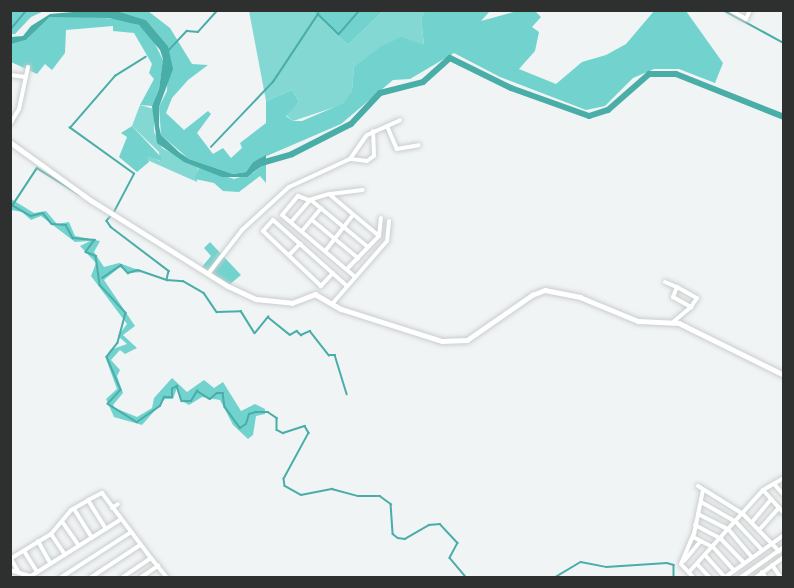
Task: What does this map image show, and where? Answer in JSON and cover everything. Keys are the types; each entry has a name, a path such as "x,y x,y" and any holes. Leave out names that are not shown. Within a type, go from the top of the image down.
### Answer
{"street":[{"path":"730,10 746,19 750,10"},
{"path":"10,124 19,109 28,67"},
{"path":"10,75 26,77"},
{"path":"208,274 242,230 267,211 287,189 350,159 373,131 400,120"},
{"path":"387,126 397,149 419,145"},
{"path":"350,159 367,161 374,156 373,131"},
{"path":"10,141 77,191 208,274 256,299 292,303 315,294 332,304 413,334 442,341 467,340 532,294 544,290 580,297 638,321 673,323 783,375"},
{"path":"291,222 310,200 329,194 363,190"},
{"path":"329,194 379,237"},
{"path":"354,276 282,215 298,196 310,200 368,247"},
{"path":"302,231 321,208"},
{"path":"326,250 353,214"},
{"path":"347,269 379,237 381,218"},
{"path":"333,273 321,286 263,231 273,220 333,273 346,285"},
{"path":"312,220 358,258"},
{"path":"332,304 346,285 387,241 389,221"},
{"path":"289,255 300,244"},
{"path":"664,282 697,298 691,307 673,323"},
{"path":"677,287 673,297 691,307"},
{"path":"689,572 763,490 783,478"},
{"path":"774,484 783,495"},
{"path":"698,486 743,514 772,544 781,549 740,578"},
{"path":"681,564 693,537 703,490"},
{"path":"763,490 783,513"},
{"path":"18,572 11,559 51,534 74,509 102,493 120,520 167,578"},
{"path":"752,522 771,499"},
{"path":"88,501 106,529"},
{"path":"700,502 736,522 762,550"},
{"path":"112,508 118,504"},
{"path":"759,530 780,508"},
{"path":"74,509 92,538"},
{"path":"698,514 729,530 752,557"},
{"path":"10,570 33,577 37,572 120,520"},
{"path":"63,523 79,546"},
{"path":"695,525 721,539 744,564"},
{"path":"60,578 131,532"},
{"path":"51,534 65,555"},
{"path":"705,555 724,577 783,535"},
{"path":"693,537 713,547 734,570"},
{"path":"38,541 51,564"},
{"path":"681,564 701,542"},
{"path":"90,578 140,545"},
{"path":"24,551 37,572"},
{"path":"121,578 151,558"},
{"path":"755,578 783,560"},
{"path":"681,564 694,578"},
{"path":"697,564 710,578"},
{"path":"140,578 158,566"},
{"path":"772,566 781,578"},
{"path":"762,572 766,578"}],"shaded area":[{"path":"10,11 44,11 31,17 15,34 11,34"},
{"path":"117,11 148,11 170,28 192,64 208,65 188,80 172,98 166,113 184,130 208,111 211,114 197,133 213,154 223,148 231,158 242,148 240,143 266,123 266,101 292,90 299,102 286,116 293,121 302,121 344,103 352,90 354,67 380,47 401,37 424,45 421,18 425,11 490,11 481,21 517,11 535,11 541,17 532,27 539,32 535,51 519,69 556,84 582,62 606,55 626,44 654,11 686,11 723,63 715,83 679,69 654,69 633,78 605,106 586,110 500,77 454,53 410,79 393,80 341,124 253,162 246,172 233,174 189,159 161,135 159,107 167,91 168,46 146,20"},
{"path":"117,11 146,20 168,46 173,69 159,107 159,126 161,135 179,152 189,159 233,174 246,172 253,162 266,155 266,163 247,177 222,177 184,162 157,143 152,106 159,89 163,59 160,50 139,25 109,18 50,17 26,40 11,44 11,37 23,36 31,26 50,14"},
{"path":"249,11 312,11 348,45 383,11 425,11 421,18 424,45 354,67 352,90 344,104 293,121 286,115 299,102 292,90 266,101"},
{"path":"312,11 383,11 348,45"},
{"path":"50,17 120,19 139,25 150,34 163,60 159,89 152,106 140,105 154,79 149,73 152,64 134,33 113,31 113,26 66,30 65,53 52,70 45,64 37,74 11,62 10,44 26,40"},
{"path":"140,105 154,109 154,132 162,148 198,167 197,182 145,159 147,155 160,161 159,152 132,126"},
{"path":"132,126 161,157 161,161 147,156 149,162 137,172 119,157 127,137 121,133"},
{"path":"266,163 266,183 260,176 239,192 223,191 214,183 195,179 199,167 234,179 253,173"},
{"path":"11,199 34,213 46,211 57,224 69,222 75,236 100,241 94,252 104,267 119,263 144,272 127,273 120,267 104,280 135,326 123,335 137,348 125,354 120,350 111,360 120,370 117,376 123,393 113,405 115,408 137,417 152,408 154,398 172,378 187,392 204,380 214,388 223,382 241,411 255,404 265,409 265,414 256,416 253,435 248,439 233,425 220,400 202,397 189,405 180,400 177,388 173,399 165,399 142,425 114,417 106,399 117,389 106,359 110,350 127,344 118,336 127,324 91,276 96,263 80,246 90,241 75,242 41,216 31,220 22,212 11,210"},
{"path":"210,242 241,275 229,285 201,268 211,256 204,248"}],"waterway":[{"path":"10,30 27,10"},
{"path":"169,50 187,31 198,32 218,10"},
{"path":"211,147 273,82 318,14 339,34 360,10"},
{"path":"723,10 784,43"},
{"path":"114,212 134,174 70,128 115,76 145,57"},
{"path":"258,164 292,154 351,124 380,93 423,82 450,58 511,88 589,116 608,110 649,74 676,74 784,117"},
{"path":"12,206 37,168 80,195"},
{"path":"10,204 31,216 43,213 52,224 66,225 73,238 95,240 86,252 96,256 100,285 126,313 118,343 107,357 121,390 108,404 137,422 160,406 164,397 172,397 172,389 177,386 182,401 191,401 197,391 210,399 217,393 223,393 225,407 240,428 246,424 249,414 256,412 268,412 277,418 277,430 283,433 305,426 309,433 284,479 285,486 301,495 332,489 358,496 380,496 391,504 393,534 398,538 405,539 429,525 440,524 458,543 450,558 467,578"},
{"path":"112,215 107,221 111,227 169,271 167,280 183,281 204,293 217,312 241,311 255,333 268,317 290,335 297,331 301,335 310,331 329,355 335,355 347,394"},
{"path":"102,278 121,265 128,273 138,270 167,280"},
{"path":"554,578 581,562 606,567 667,563 674,565 674,578"}]}
